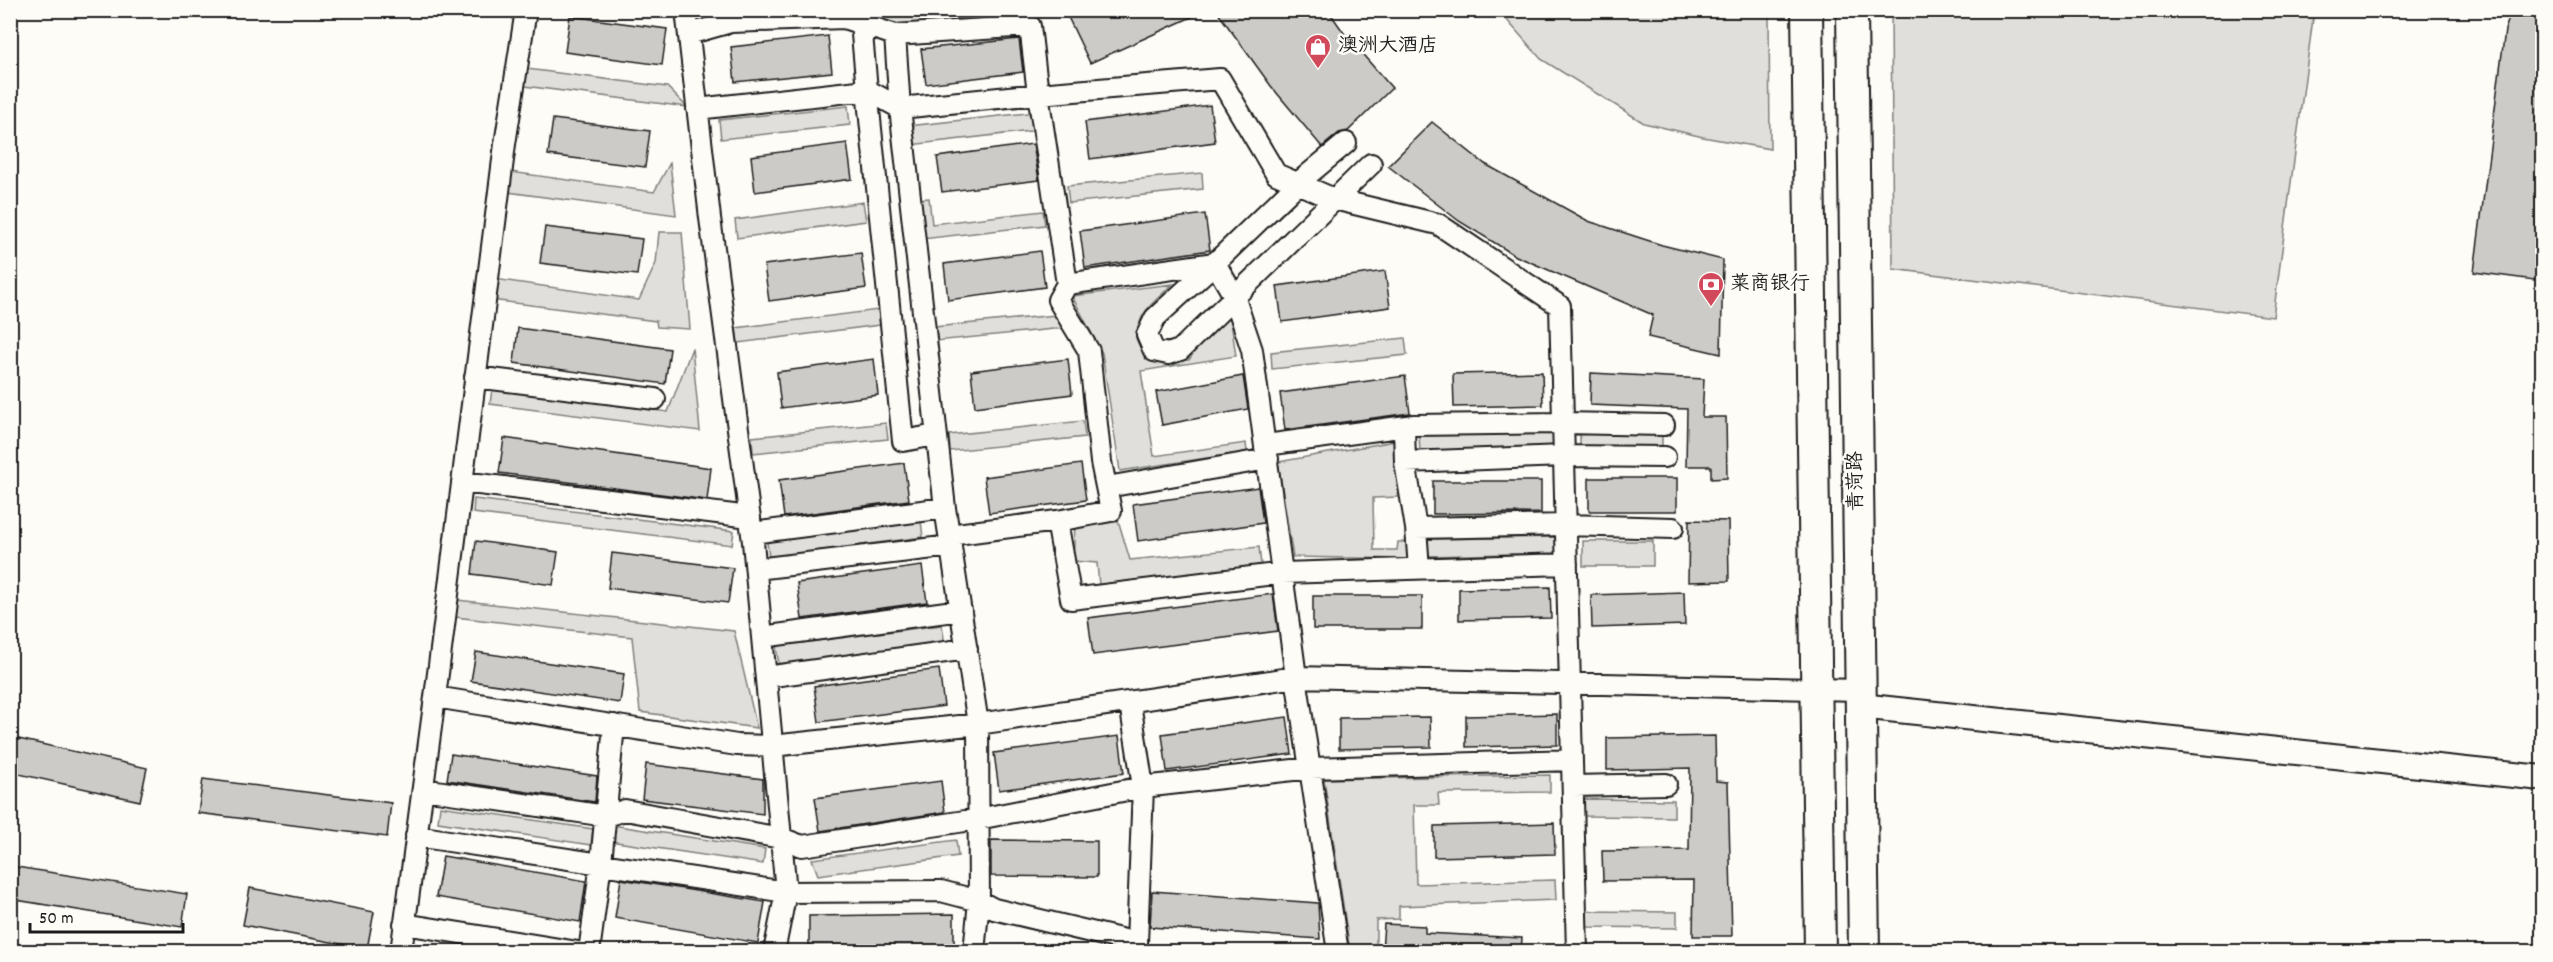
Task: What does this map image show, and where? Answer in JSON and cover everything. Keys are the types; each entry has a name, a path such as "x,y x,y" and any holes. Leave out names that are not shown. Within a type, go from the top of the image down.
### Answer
{"main road":[{"path":"1807,10 1820,951"},
{"name":"青菏路","path":"1852,10 1864,951"}],"street":[{"path":"401,951 505,144 526,10"},
{"path":"682,11 689,34 756,569 786,892 774,951"},
{"path":"689,34 731,22 860,17 895,35 1030,26 1067,284 1058,300 1089,351 1111,511 950,540 756,569"},
{"path":"860,17 903,441 936,435"},
{"path":"895,35 900,108 936,435 978,723 979,901 974,951"},
{"path":"697,109 867,90 900,108 1220,79 1276,174 1334,199 1438,224 1560,306 1577,951"},
{"path":"1346,143 1298,183 1155,318 1147,335 1154,351 1168,354 1180,350 1371,164"},
{"path":"1067,284 1215,263"},
{"path":"1215,263 1234,296 1252,350 1296,677 1338,951"},
{"path":"475,377 655,399"},
{"path":"1107,488 1267,452 1404,427 1563,423 1664,425"},
{"path":"1404,427 1405,462 1416,528 1419,569"},
{"path":"1405,462 1564,456 1665,456"},
{"path":"462,482 751,525 945,508"},
{"path":"1057,521 1071,598 1283,573 1567,564"},
{"path":"1416,528 1566,525 1673,528"},
{"path":"762,637 961,610"},
{"path":"766,677 967,649"},
{"path":"435,697 737,745 772,746 1130,704 1296,677 1815,689 1860,698 2542,778"},
{"path":"416,836 786,892 941,891 979,901 994,909 1137,947 1143,787 1130,704"},
{"path":"589,951 601,863 614,725"},
{"path":"423,789 606,816 625,810 781,838 802,846 978,819 1143,787 1311,768 1572,760"},
{"path":"1573,786 1666,784"},
{"path":"405,924 578,951"}],"shaded area":[{"path":"868,10 1021,10 1024,18 905,27 868,14"},
{"path":"1499,11 1769,11 1770,149 1644,123 1541,59"},
{"path":"1891,11 2314,11 2273,317 1893,269"},
{"path":"527,69 667,87 687,107 525,86"},
{"path":"848,106 850,125 721,139 719,120"},
{"path":"1037,112 1039,130 910,145 908,126"},
{"path":"670,163 676,215 508,192 511,172 654,192"},
{"path":"1202,173 1203,189 1069,203 1067,186"},
{"path":"929,198 932,224 1043,211 1045,225 922,239 917,199"},
{"path":"863,202 866,221 737,238 735,220"},
{"path":"659,232 682,232 690,329 657,327 656,321 491,300 494,279 639,300 656,263"},
{"path":"1173,284 1153,303 1141,319 1140,337 1153,362 1189,360 1230,316 1236,356 1141,371 1154,456 1246,443 1247,452 1120,471 1102,353 1072,296"},
{"path":"878,310 880,325 738,343 736,328"},
{"path":"1056,315 1063,328 936,341 934,327"},
{"path":"1405,338 1407,355 1272,369 1271,352"},
{"path":"692,348 700,431 490,404 492,389 668,412"},
{"path":"1083,421 1085,437 950,451 949,435"},
{"path":"886,423 888,439 753,453 752,437"},
{"path":"1554,431 1555,447 1420,452 1419,435"},
{"path":"1662,432 1662,449 1580,450 1580,433"},
{"path":"1395,441 1398,497 1373,498 1374,550 1397,550 1398,542 1408,542 1409,559 1293,557 1278,462"},
{"path":"474,499 734,531 732,545 473,513"},
{"path":"1118,520 1130,560 1259,547 1261,565 1099,585 1097,563 1073,561 1075,526"},
{"path":"921,521 923,537 769,557 767,542"},
{"path":"1561,537 1561,553 1426,556 1426,539"},
{"path":"1583,541 1653,541 1653,566 1583,566"},
{"path":"457,600 734,631 757,728 640,712 632,637 455,617"},
{"path":"942,625 945,645 779,665 776,646"},
{"path":"1550,775 1550,792 1438,793 1439,805 1414,805 1416,884 1555,880 1556,900 1399,906 1399,919 1376,920 1376,951 1350,951 1324,779"},
{"path":"1582,799 1674,800 1674,817 1582,816"},
{"path":"440,806 593,829 591,845 438,822"},
{"path":"612,825 765,849 763,864 610,841"},
{"path":"956,840 958,856 818,875 812,859"},
{"path":"1585,911 1677,912 1677,928 1585,927"}],"building":[{"path":"1080,10 1207,10 1090,63 1068,17"},
{"name":"澳洲大酒店","path":"1216,10 1328,10 1344,33 1392,88 1348,131 1339,133 1322,147 1271,86"},
{"path":"2517,10 2542,10 2542,281 2474,272 2505,30 2509,18"},
{"path":"570,16 667,29 662,65 565,52"},
{"path":"828,36 832,72 735,82 731,47"},
{"path":"1019,39 1023,72 926,84 921,49"},
{"path":"1210,105 1215,142 1090,159 1085,122"},
{"path":"553,119 650,131 645,167 548,155"},
{"path":"1432,122 1485,164 1588,221 1662,245 1723,260 1721,354 1648,337 1653,315 1516,256 1459,221 1388,166"},
{"path":"847,143 852,179 755,192 751,156"},
{"path":"1033,144 1039,180 942,192 937,157"},
{"path":"1205,214 1210,250 1085,268 1080,231"},
{"path":"545,227 642,239 637,275 540,263"},
{"path":"1040,251 1045,287 948,300 944,264"},
{"path":"861,253 866,288 769,301 764,265"},
{"path":"1385,271 1390,307 1282,322 1277,286"},
{"path":"518,328 670,349 665,384 514,363"},
{"path":"874,359 878,395 781,408 777,372"},
{"path":"1068,359 1072,394 975,407 971,371"},
{"path":"1542,372 1543,405 1454,407 1453,374"},
{"path":"1591,373 1704,379 1702,417 1726,417 1727,478 1711,479 1711,466 1686,466 1687,409 1590,405"},
{"path":"1243,376 1248,409 1162,425 1156,392"},
{"path":"1405,376 1410,413 1285,430 1280,393"},
{"path":"504,438 711,468 707,500 499,473"},
{"path":"904,463 909,500 784,517 779,480"},
{"path":"1081,464 1086,500 989,513 984,477"},
{"path":"1589,478 1677,478 1677,511 1589,511"},
{"path":"1433,481 1541,481 1541,513 1433,514"},
{"path":"1258,487 1263,523 1138,541 1133,504"},
{"path":"1689,520 1728,521 1729,581 1688,582"},
{"path":"476,541 558,552 553,585 472,574"},
{"path":"612,553 733,568 728,603 608,588"},
{"path":"922,566 927,602 802,619 797,583"},
{"path":"1550,587 1551,618 1459,620 1459,589"},
{"path":"1684,592 1685,625 1592,628 1591,595"},
{"path":"1273,594 1278,631 1093,655 1088,618"},
{"path":"1313,596 1422,596 1422,629 1313,629"},
{"path":"476,652 624,674 620,703 471,681"},
{"path":"939,669 944,706 819,722 814,686"},
{"path":"1557,714 1557,745 1466,747 1466,716"},
{"path":"1287,717 1292,754 1167,771 1162,734"},
{"path":"1430,717 1431,747 1339,749 1339,718"},
{"path":"1119,736 1124,773 999,790 994,753"},
{"path":"1715,736 1716,781 1728,782 1732,936 1693,936 1694,880 1603,881 1602,851 1689,850 1690,768 1607,770 1607,738"},
{"path":"10,737 147,768 140,801 10,772"},
{"path":"451,754 597,776 595,802 447,780"},
{"path":"646,764 763,779 763,814 642,799"},
{"path":"203,779 391,803 387,837 198,813"},
{"path":"941,781 945,812 820,831 815,798"},
{"path":"1554,823 1555,854 1434,857 1434,826"},
{"path":"991,840 1097,841 1097,877 991,876"},
{"path":"443,856 586,881 580,922 436,897"},
{"path":"10,866 187,894 182,927 10,899"},
{"path":"621,879 765,902 758,943 615,918"},
{"path":"250,888 374,912 367,949 243,925"},
{"path":"1152,891 1318,903 1320,939 1150,927"},
{"path":"954,914 954,949 809,950 809,916"},
{"path":"1384,924 1425,926 1425,933 1522,938 1521,951 1382,951"}],"place":[{"name":"澳洲大酒店","path":"1318,70"},
{"name":"莱商银行","path":"1711,308"}]}
